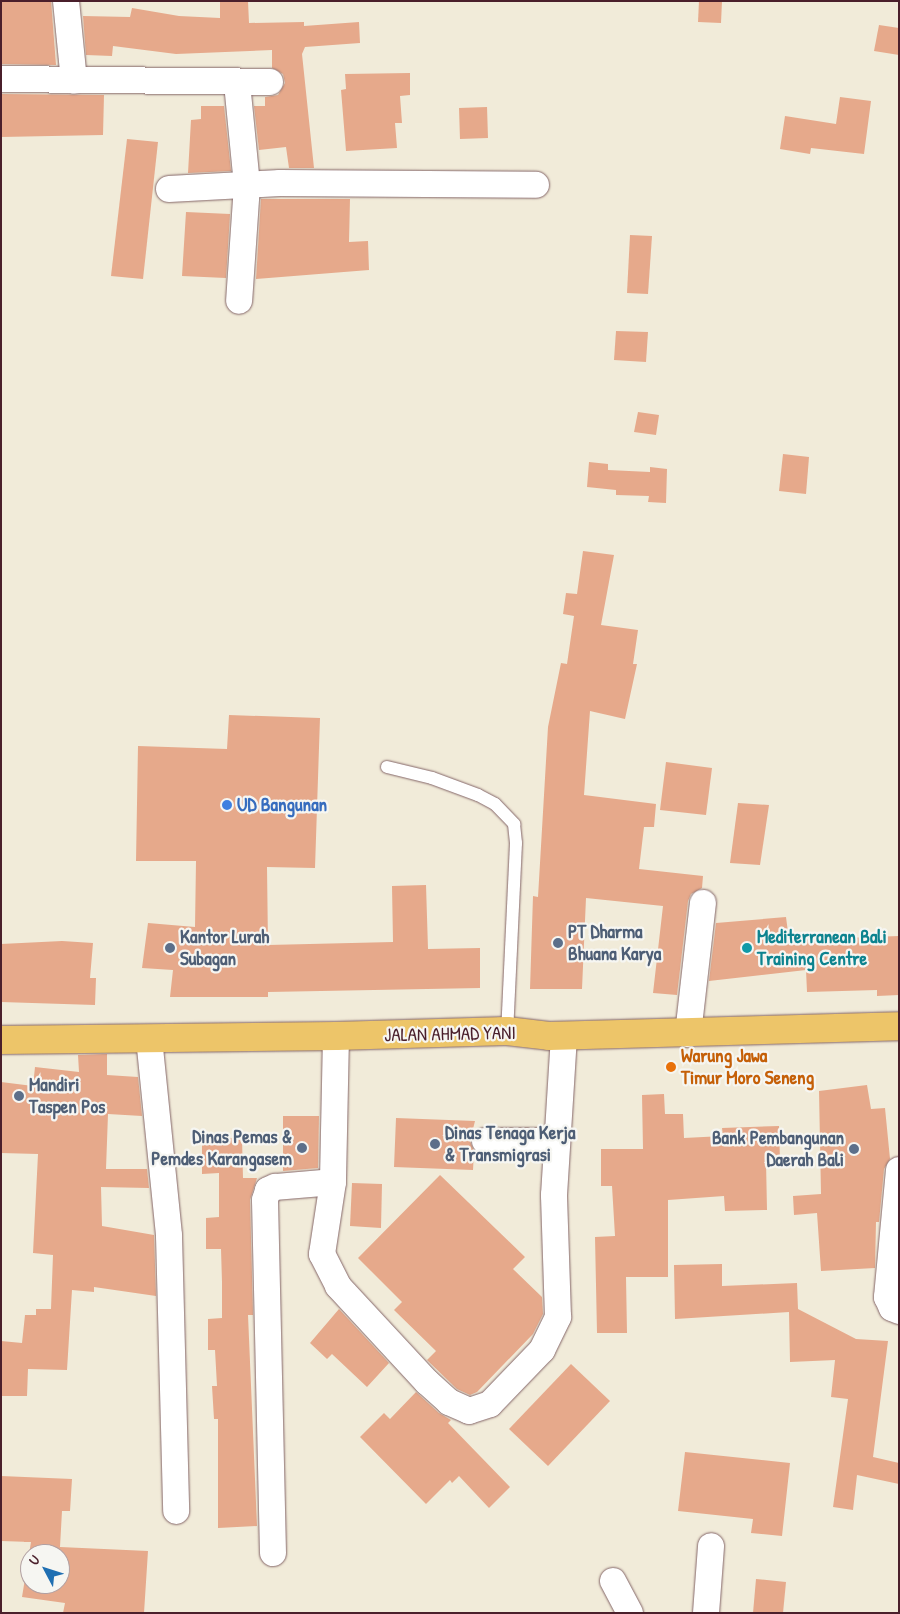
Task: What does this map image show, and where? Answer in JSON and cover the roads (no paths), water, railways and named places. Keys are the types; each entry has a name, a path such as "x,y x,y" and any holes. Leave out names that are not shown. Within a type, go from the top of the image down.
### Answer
{"highway":[{"name":"JALAN AHMAD YANI","path":"1,1040 336,1036 507,1031 549,1036 688,1034 899,1026"}],"street":[{"path":"66,1 74,81"},
{"path":"1,79 270,82"},
{"path":"237,83 247,185 239,301"},
{"path":"169,189 247,185 536,185"},
{"path":"688,1034 703,903"},
{"path":"336,1036 333,1182 322,1254 328,1270 338,1286 428,1382 460,1408 477,1410 490,1404 542,1350 558,1317 554,1195 564,1035"},
{"path":"149,1038 169,1236 176,1511"},
{"path":"485,1141 556,1141"},
{"path":"895,1310 887,1297 899,1170"},
{"path":"273,1554 265,1200 268,1190 275,1187 333,1182"},
{"path":"706,1613 711,1546"},
{"path":"612,1581 630,1613"}],"lane":[{"path":"387,767 432,778 478,795 495,804 514,824 516,850 507,1031"}],"place":[{"name":"UD Bangunan","path":"227,805"},
{"name":"PT Dharma Bhuana Karya","path":"558,943"},
{"name":"Kantor Lurah Subagan","path":"170,948"},
{"name":"Mediterranean Bali Training Centre","path":"747,948"},
{"name":"Warung Jawa Timur Moro Seneng","path":"671,1067"},
{"name":"Mandiri Taspen Pos","path":"19,1096"},
{"name":"Dinas Tenaga Kerja & Transmigrasi","path":"435,1144"},
{"name":"Dinas Pemas & Pemdes Karangasem","path":"302,1148"},
{"name":"Bank Pembangunan Daerah Bali","path":"854,1149"}]}
